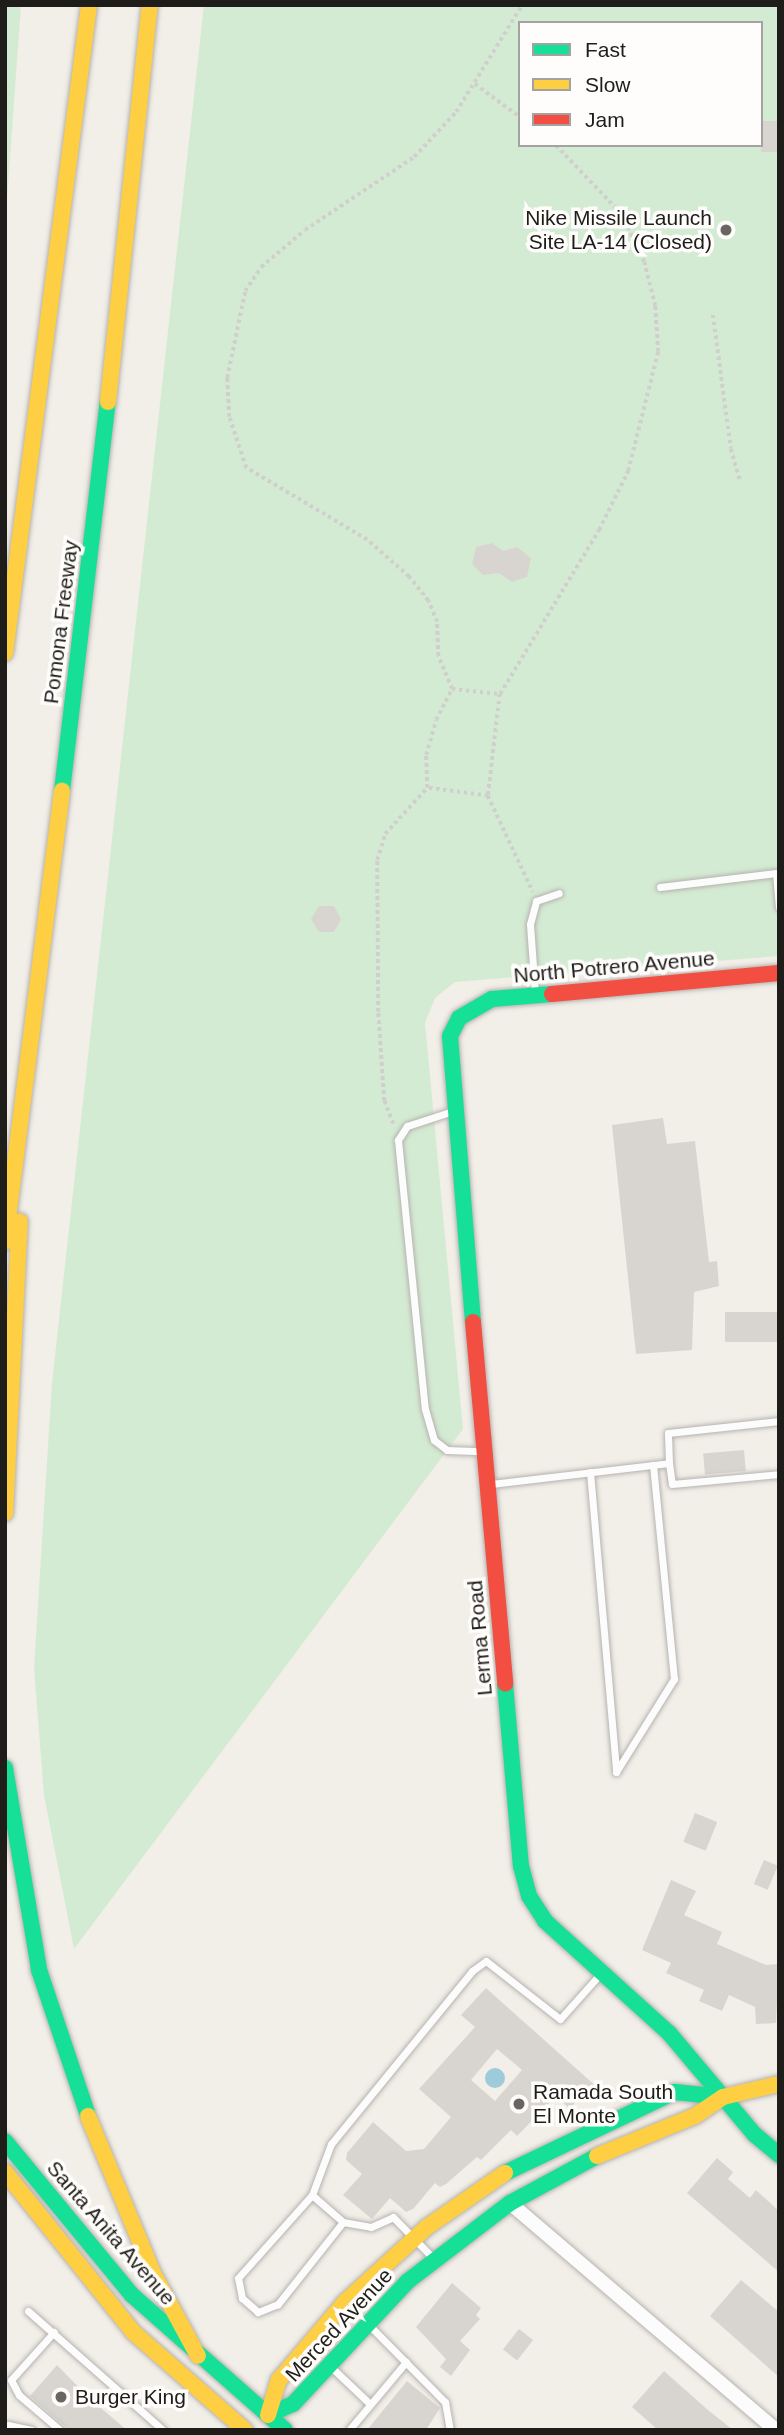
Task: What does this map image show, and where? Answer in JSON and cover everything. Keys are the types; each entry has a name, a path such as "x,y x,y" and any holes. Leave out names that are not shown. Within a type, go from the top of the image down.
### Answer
{"main road":[{"path":"6,649 89,5"},
{"name":"Pomona Freeway","path":"5,1242 94,524 150,5"},
{"name":"North Potrero Avenue","path":"459,1018 492,999 779,973"},
{"name":"Lerma Road","path":"459,1018 450,1036 454,1111 521,1866 529,1895 545,1921 669,2033 723,2097 779,2155"},
{"path":"5,1513 30,1028"},
{"path":"5,1768 40,1970 69,2074 153,2273 198,2356"},
{"name":"Merced Avenue","path":"268,2415 279,2380 344,2303 414,2238 515,2166 589,2129 675,2092 723,2097 779,2084"},
{"name":"Merced Avenue","path":"268,2415 293,2404 367,2323 435,2260 510,2203 592,2158 695,2116 723,2097"},
{"name":"Santa Anita Avenue","path":"5,2141 132,2295 285,2430"},
{"name":"Santa Anita Avenue","path":"5,2172 133,2332 245,2430"},
{"path":"310,2344 328,2364"},
{"path":"255,2430 268,2415"}],"street":[{"path":"510,2203 776,2430"}],"lane":[{"path":"660,887 776,873 779,906"},
{"path":"535,995 530,924 536,901 559,894"},
{"path":"454,1111 407,1126 398,1140 425,1409 434,1440 447,1450 484,1450"},
{"path":"779,1422 668,1433 672,1485 779,1474"},
{"path":"487,1484 669,1463"},
{"path":"590,1472 616,1772 674,1679 653,1465"},
{"path":"343,2221 278,2304 258,2312 242,2298 238,2278 312,2194 331,2144 472,1971 486,1961 560,2019 601,1972"},
{"path":"312,2194 343,2221 371,2227 393,2217 435,2260"},
{"path":"29,2311 163,2430"},
{"path":"367,2323 445,2402 450,2430"},
{"path":"54,2332 11,2380 19,2395 60,2430"},
{"path":"349,2430 406,2362"},
{"path":"328,2364 370,2404"},
{"path":"8,2426 31,2430"}],"path":[{"path":"452,689 438,656 437,622 428,600 409,577 367,540 246,468 229,417 227,378 245,291 261,267 304,230 414,157 475,84 522,5"},
{"path":"475,84 518,116"},
{"path":"536,901 510,835 488,796 500,694 599,530 628,471 658,352 655,306 644,262 621,214 557,147"},
{"path":"713,316 731,449 740,481"},
{"path":"452,689 500,694"},
{"path":"398,1140 383,1088 377,859 385,834 427,788 426,755 436,720 452,689"},
{"path":"427,788 488,796"}],"green space":[{"path":"5,5 21,5 5,227"},
{"path":"204,5 779,5 779,956 455,982 435,998 425,1023 463,1429 74,1949 44,1795 34,1668 52,1383"}],"water":[{"path":"491,2068 499,2068 505,2078 499,2088 491,2088 485,2082 485,2074"}],"building":[{"path":"763,121 779,121 779,152 761,152"},
{"path":"492,543 503,551 517,547 531,558 527,577 512,582 499,573 483,575 472,564 476,547"},
{"path":"319,906 334,906 341,919 334,932 319,932 311,919"},
{"path":"663,1118 667,1144 695,1141 709,1262 717,1261 719,1286 694,1292 692,1350 636,1354 612,1125"},
{"path":"725,1312 779,1312 779,1342 725,1342"},
{"path":"744,1450 746,1471 705,1474 703,1454"},
{"path":"695,1813 717,1822 706,1851 683,1842"},
{"path":"764,1860 778,1866 768,1890 754,1884"},
{"path":"671,1880 696,1891 684,1915 722,1932 717,1944 766,1965 779,1964 776,2023 756,2024 755,2007 729,1995 722,2011 699,2001 704,1990 666,1973 671,1963 642,1950"},
{"name":"Ramada South El Monte","path":"486,1988 598,2088 586,2101 580,2096 570,2109 556,2096 517,2136 511,2130 481,2160 477,2157 440,2187 435,2183 413,2209 406,2212 390,2198 372,2219 343,2195 362,2174 346,2160 347,2153 373,2122 406,2151 424,2149 451,2117 419,2089 475,2027 461,2015","holes":["497,2049 522,2070 495,2101 471,2080"]},
{"path":"717,2158 733,2172 728,2179 750,2198 756,2190 779,2211 779,2272 687,2193"},
{"path":"741,2280 779,2312 779,2377 710,2316"},
{"path":"452,2283 481,2308 476,2315 480,2319 460,2341 470,2350 451,2376 440,2367 446,2359 416,2327"},
{"path":"519,2329 533,2340 517,2361 503,2349"},
{"name":"Burger King","path":"57,2365 90,2399 127,2430 69,2430 30,2396"},
{"path":"664,2371 733,2430 658,2430 632,2407"},
{"path":"407,2381 440,2408 426,2430 367,2430"}],"traffic: fast":[{"path":"62,791 108,402"},
{"path":"473,1322 450,1036 459,1018 492,999 552,994"},
{"path":"505,1684 521,1866 529,1896 545,1921 669,2033 754,2134 779,2155"},
{"path":"5,1768 39,1970 88,2116"},
{"path":"505,2173 675,2092 723,2097"},
{"path":"5,2141 132,2295 285,2430"},
{"path":"268,2415 293,2404 408,2281 510,2203 597,2156"}],"traffic: slow":[{"path":"5,653 89,5"},
{"path":"108,402 150,5"},
{"path":"5,1242 62,791"},
{"path":"5,1513 20,1221"},
{"path":"597,2156 695,2116 723,2097 779,2084"},
{"path":"88,2116 153,2273 198,2356"},
{"path":"5,2172 133,2332 245,2430"},
{"path":"268,2415 279,2380 344,2303 427,2227 505,2173"}],"traffic: jam":[{"path":"552,994 779,973"},
{"path":"473,1322 505,1684"}],"place":[{"name":"Nike Missile Launch Site LA-14 (Closed)","path":"726,230"},
{"name":"Ramada South El Monte","path":"519,2104"},
{"name":"Burger King","path":"61,2397"}]}
